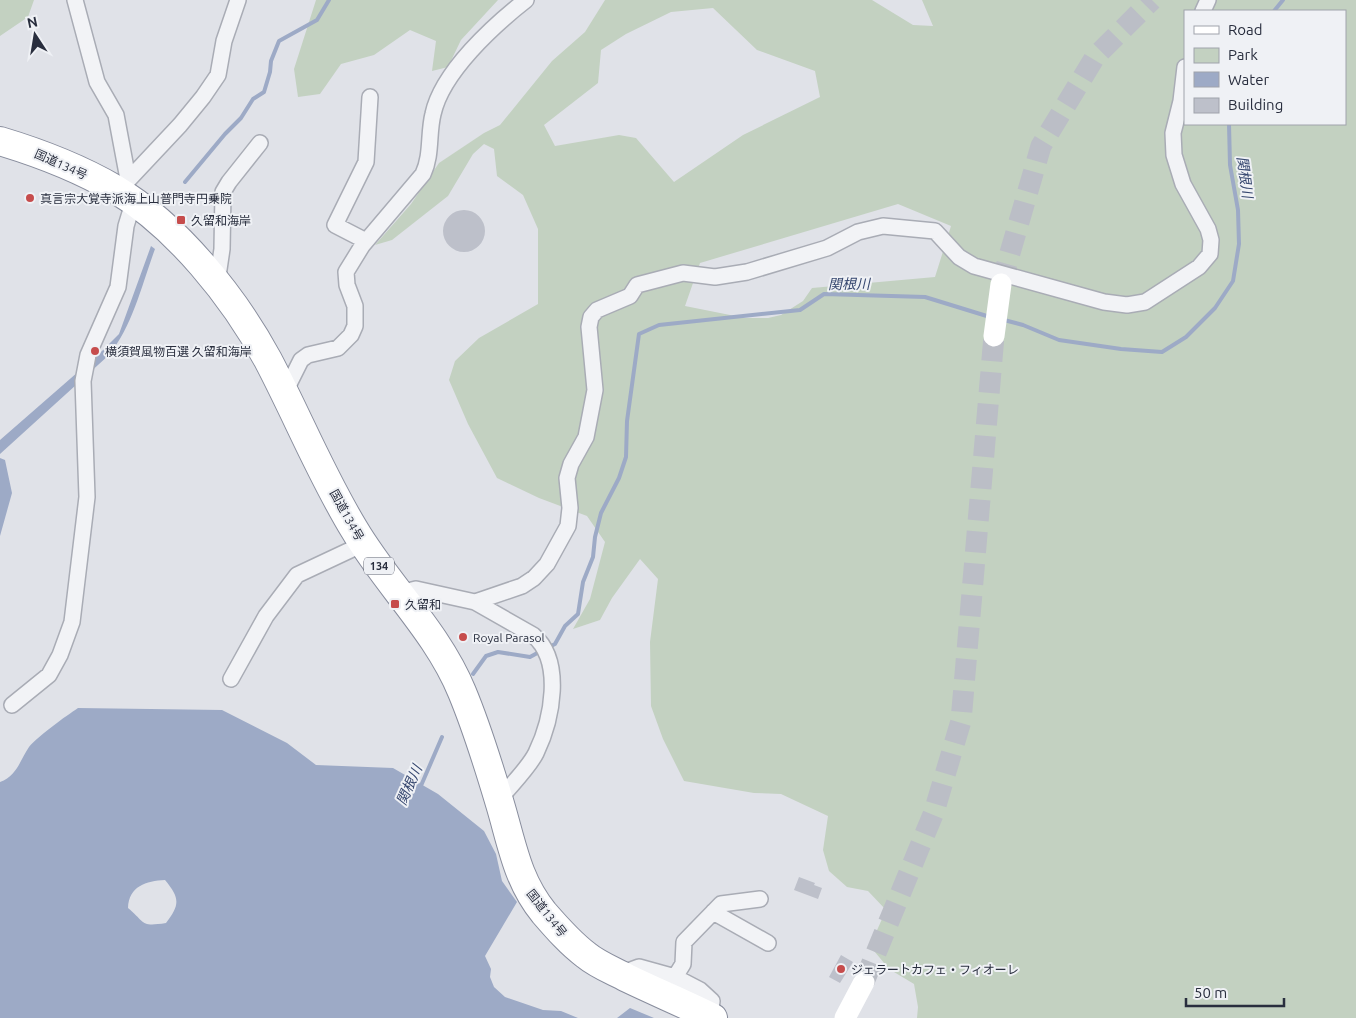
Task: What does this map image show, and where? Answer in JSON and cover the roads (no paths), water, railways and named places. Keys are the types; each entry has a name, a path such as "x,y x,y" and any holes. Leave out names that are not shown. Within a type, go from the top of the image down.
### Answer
{"highway":[{"name":"国道134号","path":"0,141 41,154 126,191 177,240 225,291 251,330 269,362 344,512 363,544 425,627 460,688 500,803 516,865 532,897 562,933 588,957 712,1017"}],"main road":[{"path":"994,336 1001,284"},
{"path":"845,1018 864,982"}],"street":[{"path":"12,705 49,675 60,655 72,622 87,497 83,380 85,364 118,287 126,226 126,191 116,115 97,82 76,0"},
{"path":"126,191 203,97 218,75 224,41 238,0"},
{"path":"280,387 290,382 301,360 308,355 338,348 351,335 356,326 355,306 347,285 346,272 366,241 425,169 432,115 438,97 459,65 482,39 526,0"},
{"path":"475,602 522,586 534,578 547,564 568,526 570,508 567,478 571,464 586,437 594,390 588,327 591,317 597,310 630,296 637,285 683,273 715,277 747,272 827,248 858,232 883,226 935,231 959,256 974,266 1112,303 1127,305 1145,302 1199,267 1210,254 1211,240 1208,229 1183,184 1174,155 1173,133 1181,100 1184,75"},
{"path":"366,241 335,225 366,162 370,97"},
{"path":"217,283 222,249 223,192 228,182 260,143"},
{"path":"231,679 266,616 297,575 363,544"},
{"path":"400,593 416,589 475,602 533,634 541,642 549,658 553,685 548,722 536,754 500,803"},
{"path":"675,977 682,964 684,942 720,904 760,899"},
{"path":"713,912 768,943"},
{"path":"620,974 639,967 675,977 700,990 712,1001 712,1017"}],"water":[{"path":"151,246 155,249 131,318 109,355 0,454 0,440 119,334"},
{"path":"0,458 5,460 12,493 0,536"},
{"path":"78,708 222,710 287,743 316,765 393,768 438,794 484,831 496,854 502,881 517,902 485,956 491,969 490,977 494,987 505,997 543,1010 561,1011 578,1018 0,1018 0,782 14,772 33,742","holes":["165,880 176,897 174,911 166,923 144,923 128,908 132,894 145,883"]},
{"path":"630,1008 654,1018 617,1018"}],"waterway":[{"path":"185,182 225,134 241,118 253,99 264,92 271,61 279,41 317,20 329,0"},
{"name":"関根川","path":"1275,10 1283,0"},
{"name":"関根川","path":"1004,320 1023,325 1059,340 1121,349 1162,352 1186,337 1215,308 1233,281 1239,244 1238,210 1230,165 1229,125"},
{"name":"関根川","path":"547,648 555,644 565,626 578,614 583,582 593,557 595,537 601,513 619,478 626,457 627,421 639,334 659,325 800,310 824,294 925,297 990,317"},
{"name":"関根川","path":"473,674 486,656 498,652 530,657 541,651"},
{"name":"関根川","path":"420,788 442,737"}],"tunnel":[{"path":"1001,284 1041,146 1095,57 1152,0"},
{"path":"864,982 934,812 961,721 994,336"}],"place":[{"name":"真言宗大覚寺派海上山普門寺円乗院","path":"30,198"},
{"name":"久留和海岸","path":"181,220"},
{"name":"横須賀風物百選 久留和海岸","path":"95,351"},
{"name":"久留和","path":"395,604"},
{"name":"Royal Parasol","path":"463,637"},
{"name":"ジェラートカフェ・フィオーレ","path":"841,969"}]}
